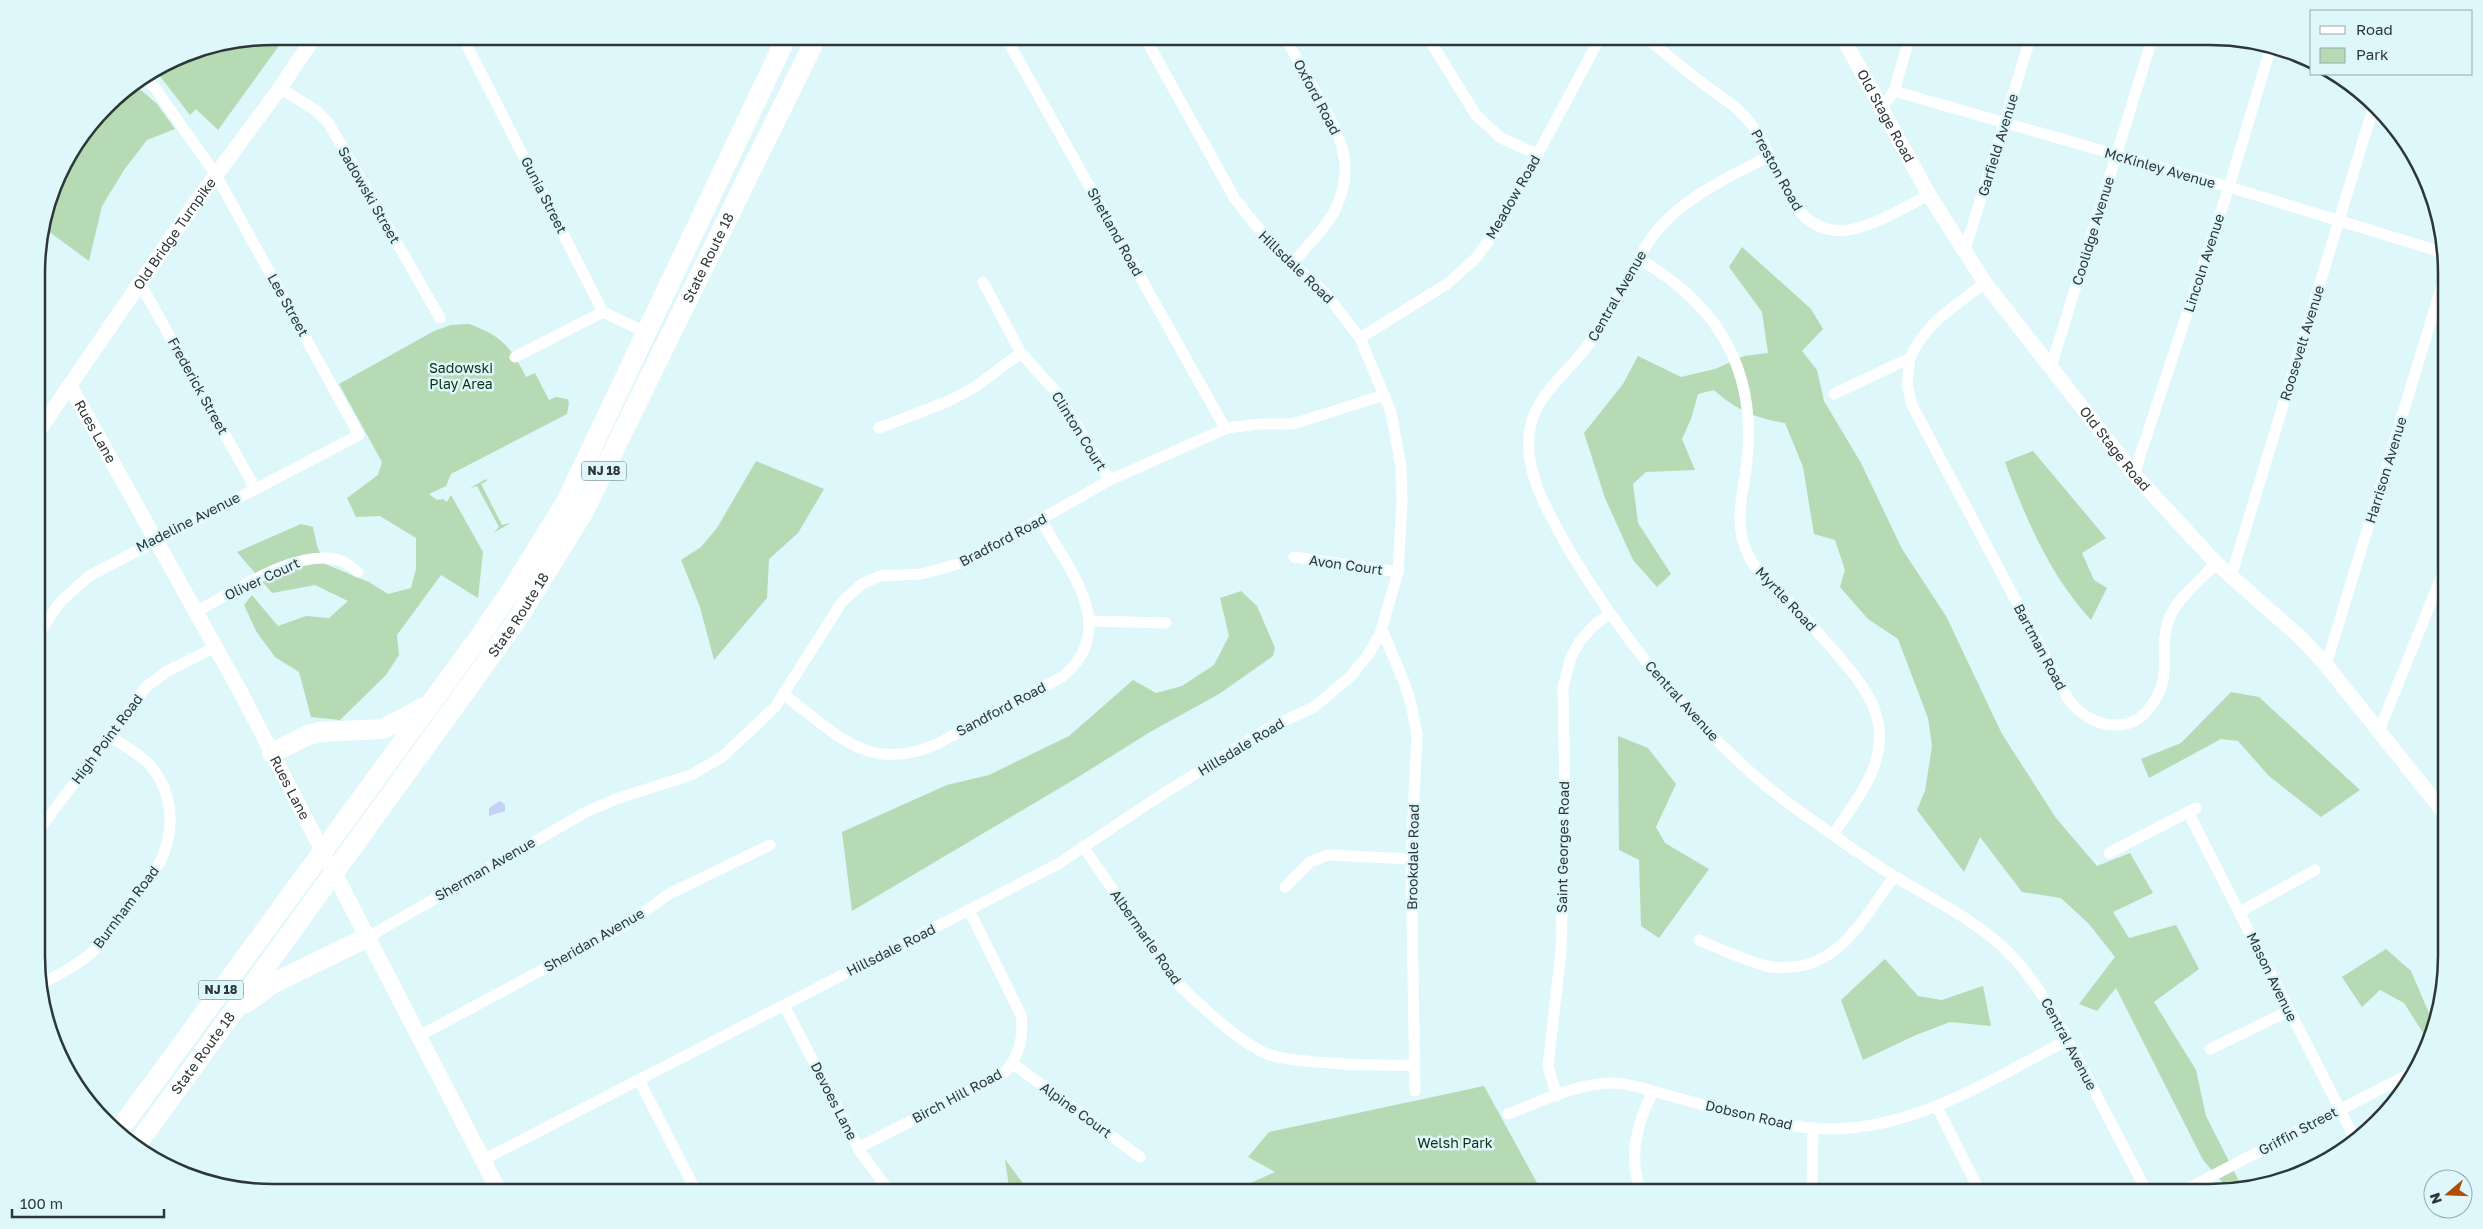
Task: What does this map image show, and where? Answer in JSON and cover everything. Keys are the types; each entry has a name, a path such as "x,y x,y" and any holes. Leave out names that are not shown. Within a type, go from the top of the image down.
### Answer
{"highway":[{"name":"State Route 18","path":"122,1126 511,591 566,502 783,45"},
{"name":"State Route 18","path":"139,1141 335,874 516,621 583,513 813,45"},
{"path":"272,753 308,735 320,732 383,729 423,707 449,676"},
{"path":"226,1021 270,985 368,937"}],"main road":[{"name":"Rues Lane","path":"322,852 495,1184"}],"street":[{"name":"Old Bridge Turnpike","path":"45,422 216,175 309,45"},
{"name":"Gunia Street","path":"467,45 603,312"},
{"name":"Shetland Road","path":"1010,45 1225,428"},
{"name":"Hillsdale Road","path":"483,1160 1058,864 1083,846 1267,729 1314,706 1350,677 1368,655 1382,630 1398,572 1402,502 1401,468 1391,412 1360,338 1326,294 1271,244 1235,199 1149,45"},
{"name":"Oxford Road","path":"1289,45 1338,131 1344,151 1346,174 1333,214 1293,263"},
{"path":"1433,45 1476,116 1501,138 1537,154"},
{"name":"Meadow Road","path":"1360,338 1447,284 1474,258 1498,228 1596,45"},
{"name":"Preston Road","path":"1655,45 1707,87 1736,106 1754,128 1770,156 1788,195 1801,214 1817,226 1838,232 1857,230 1929,195"},
{"name":"Old Stage Road","path":"1847,45 1929,195 1984,283 2134,474 2216,563 2301,638 2326,665 2438,805"},
{"path":"1882,107 1894,91 1907,45"},
{"name":"Garfield Avenue","path":"1964,253 2028,45"},
{"name":"Coolidge Avenue","path":"2051,367 2150,45"},
{"name":"Lincoln Avenue","path":"2134,474 2229,187 2269,53"},
{"name":"Lee Street","path":"149,82 216,175 359,435"},
{"name":"Sadowski Street","path":"280,88 318,112 329,124 440,318"},
{"name":"McKinley Avenue","path":"1894,91 2229,187 2437,251"},
{"name":"Roosevelt Avenue","path":"2232,577 2372,113"},
{"name":"Central Avenue","path":"1770,156 1714,184 1689,202 1653,234 1581,356 1543,397 1534,414 1528,441 1531,469 1562,536 1610,614 1660,679 1694,718 1759,780 1833,835 1894,877 1962,916 2007,951 2042,993 2143,1184"},
{"name":"Myrtle Road","path":"1639,258 1660,271 1693,298 1720,331 1739,369 1746,398 1749,443 1739,518 1742,538 1749,557 1763,578 1807,620 1860,681 1874,707 1879,736 1874,765 1864,788 1833,835"},
{"name":"Clinton Court","path":"983,282 1020,353 1057,393 1110,480"},
{"name":"Bartman Road","path":"1984,283 1925,330 1916,342 1910,358 1907,384 1912,405 2067,697 2079,712 2105,724 2123,725 2135,722 2150,707 2163,685 2164,646 2169,618 2183,599 2216,563"},
{"name":"Frederick Street","path":"141,285 255,488"},
{"name":"Harrison Avenue","path":"2326,665 2438,298"},
{"path":"515,357 603,312 647,333"},
{"path":"879,428 949,401 975,387 1020,353"},
{"path":"1834,394 1910,358"},
{"name":"Rues Lane","path":"70,386 215,647 322,852"},
{"name":"Bradford Road","path":"603,805 691,775 722,757 755,728 775,707 842,602 862,584 880,576 922,574 952,567 1041,520 1110,480 1225,428 1259,424 1292,424 1384,395"},
{"name":"Madeline Avenue","path":"45,624 60,602 73,588 106,565 359,435"},
{"name":"Sandford Road","path":"784,694 858,748 884,755 910,754 937,744 1062,677 1072,669 1086,647 1090,621 1086,601 1041,520"},
{"name":"Avon Court","path":"1294,557 1398,572"},
{"name":"Oliver Court","path":"196,612 293,562 317,558 340,560 358,572"},
{"path":"2379,731 2438,585"},
{"name":"Saint Georges Road","path":"1557,1096 1548,1067 1561,952 1565,796 1563,687 1567,666 1580,641 1593,626 1610,614"},
{"path":"1090,621 1166,622"},
{"name":"Brookdale Road","path":"1382,630 1407,689 1417,734 1411,859 1415,1091"},
{"name":"High Point Road","path":"45,823 146,687 166,672 215,647"},
{"name":"Burnham Road","path":"46,981 69,969 94,950 108,934 160,862 168,841 172,818 167,798 157,776 149,764 109,736"},
{"name":"Sherman Avenue","path":"368,937 557,827 603,805"},
{"name":"Mason Avenue","path":"2110,853 2192,810 2289,1011 2353,1134"},
{"name":"Sheridan Avenue","path":"419,1036 626,925 669,894 770,846"},
{"name":"Albermarle Road","path":"1083,846 1174,980 1189,995 1251,1046 1267,1054 1284,1059 1364,1066 1415,1065"},
{"path":"1285,887 1310,862 1328,855 1411,859"},
{"path":"2240,912 2315,870"},
{"path":"1699,940 1764,966 1798,967 1818,962 1832,954 1845,943 1894,877"},
{"name":"Birch Hill Road","path":"858,1148 1003,1074 1012,1063 1020,1047 1022,1034 1020,1015 969,910"},
{"name":"Devoes Lane","path":"784,1005 858,1148 883,1184"},
{"path":"2210,1049 2289,1011"},
{"name":"Dobson Road","path":"1508,1114 1585,1087 1613,1083 1774,1123 1813,1128 1860,1127 1888,1122 1937,1106 2068,1040"},
{"name":"Alpine Court","path":"1012,1063 1140,1157"},
{"name":"Griffin Street","path":"2197,1184 2403,1078"},
{"path":"638,1080 691,1184"},
{"path":"1639,1184 1635,1164 1636,1139 1642,1114 1653,1092"},
{"path":"1937,1106 1976,1184"},
{"path":"1812,1184 1813,1128"}],"green space":[{"path":"258,45 279,45 218,130 196,109 190,115 160,76 186,62 228,49"},
{"path":"139,88 157,104 175,129 147,140 124,170 102,206 89,261 49,231 57,200 68,172 83,146 112,112"},
{"path":"1742,247 1811,309 1823,329 1802,351 1817,370 1824,401 1861,463 1902,549 1946,616 2002,734 2056,818 2097,866 2130,853 2153,893 2113,912 2129,938 2176,925 2199,969 2154,1002 2196,1070 2206,1116 2239,1182 2224,1184 2203,1160 2116,988 2097,1011 2079,1004 2115,957 2089,924 2061,898 2022,892 1980,837 1964,872 1917,810 1925,791 1932,746 1928,718 1898,639 1868,619 1840,587 1845,570 1835,540 1814,534 1803,467 1785,423 1764,419 1746,412 1730,403 1714,390 1698,394 1691,419 1682,439 1695,470 1646,472 1633,484 1638,523 1671,574 1657,587 1633,560 1605,498 1584,433 1623,384 1638,356 1681,377 1715,369 1744,356 1768,353 1762,312 1729,267"},
{"name":"Sadowski Play Area","path":"469,324 490,333 504,343 515,357 526,377 535,373 549,400 556,397 567,399 569,402 567,414 451,474 446,486 429,494 437,500 443,499 447,502 451,495 483,552 478,598 441,575 397,635 399,655 386,675 340,720 311,717 299,672 275,657 256,631 244,605 252,595 278,626 306,616 329,618 348,601 315,585 272,593 237,552 301,524 313,527 317,546 325,564 369,582 388,594 411,588 416,569 416,538 380,516 356,517 347,498 378,475 382,462 339,384 434,331 451,325"},
{"path":"2033,451 2106,538 2082,553 2094,580 2107,588 2091,620 2063,584 2040,545 2021,504 2005,462"},
{"path":"756,461 824,489 798,533 769,559 767,598 714,660 700,607 681,560 701,547 717,528"},
{"path":"486,479 487,481 481,484 502,525 511,523 493,533 499,527 477,486 470,488"},
{"path":"1241,591 1257,606 1275,648 1273,656 1219,694 1150,732 1075,779 852,911 842,832 947,785 989,775 1069,736 1133,680 1156,693 1182,686 1214,665 1229,636 1220,598"},
{"path":"2231,692 2259,697 2360,790 2321,817 2269,776 2238,741 2221,739 2149,778 2141,759 2181,743"},
{"path":"1618,736 1648,748 1676,784 1656,827 1665,843 1709,869 1659,938 1641,926 1639,860 1619,850"},
{"path":"2386,949 2411,971 2430,1015 2424,1034 2404,1003 2380,990 2362,1007 2342,977"},
{"path":"1885,959 1918,996 1942,1000 1983,986 1991,1026 1950,1022 1916,1035 1863,1060 1841,1000"},
{"name":"Welsh Park","path":"1484,1086 1538,1184 1249,1184 1275,1172 1248,1157 1269,1132"},
{"path":"1005,1159 1023,1184 1009,1184"}],"water":[{"path":"500,801 505,805 505,811 489,816 489,808"}]}
